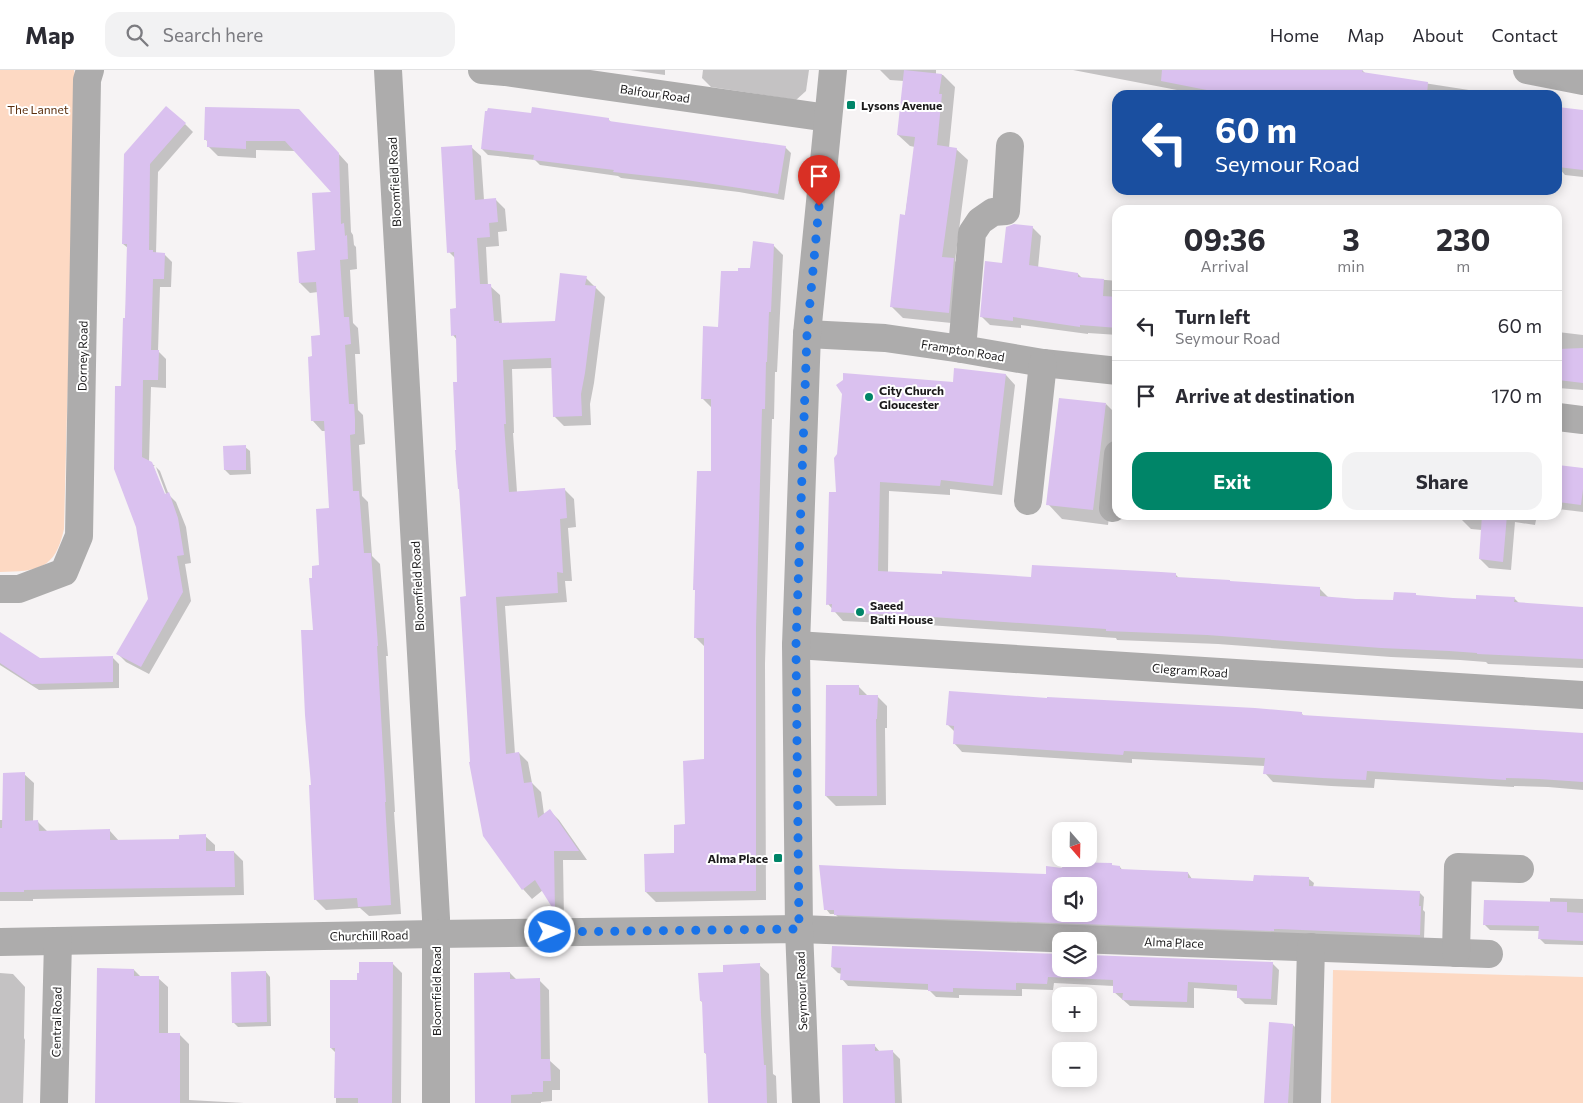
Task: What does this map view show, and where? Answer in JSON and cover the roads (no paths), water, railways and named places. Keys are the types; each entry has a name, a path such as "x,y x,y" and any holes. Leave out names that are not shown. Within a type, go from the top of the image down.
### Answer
{"street":[{"name":"Dorney Road","path":"0,589 19,589 64,572 79,536 87,80 90,70"},
{"name":"Bloomfield Road","path":"388,70 436,918 436,1103"},
{"name":"Balfour Road","path":"497,70 828,118"},
{"name":"Seymour Road","path":"806,1103 799,929 796,645 807,334 833,70"},
{"path":"1527,70 1583,81"},
{"path":"962,349 972,233 980,221 993,212 1006,211 1010,146"},
{"name":"Frampton Road","path":"807,334 885,338 1043,363 1112,370"},
{"path":"1028,501 1043,363"},
{"path":"1562,417 1583,420"},
{"name":"Clegram Road","path":"796,645 1583,695"},
{"path":"1456,953 1458,867 1520,869"},
{"name":"Churchill Road","path":"0,942 799,929"},
{"name":"Alma Place","path":"799,929 1490,954"},
{"name":"Central Road","path":"54,1103 58,941"},
{"path":"1307,1103 1311,947"}],"place":[{"name":"Lysons Avenue","path":"851,105"},
{"name":"City Church Gloucester","path":"869,397"},
{"name":"Saeed Balti House","path":"860,612"},
{"name":"Alma Place","path":"778,858"}],"park label":[{"name":"The Lannet","path":"38,109"}]}
